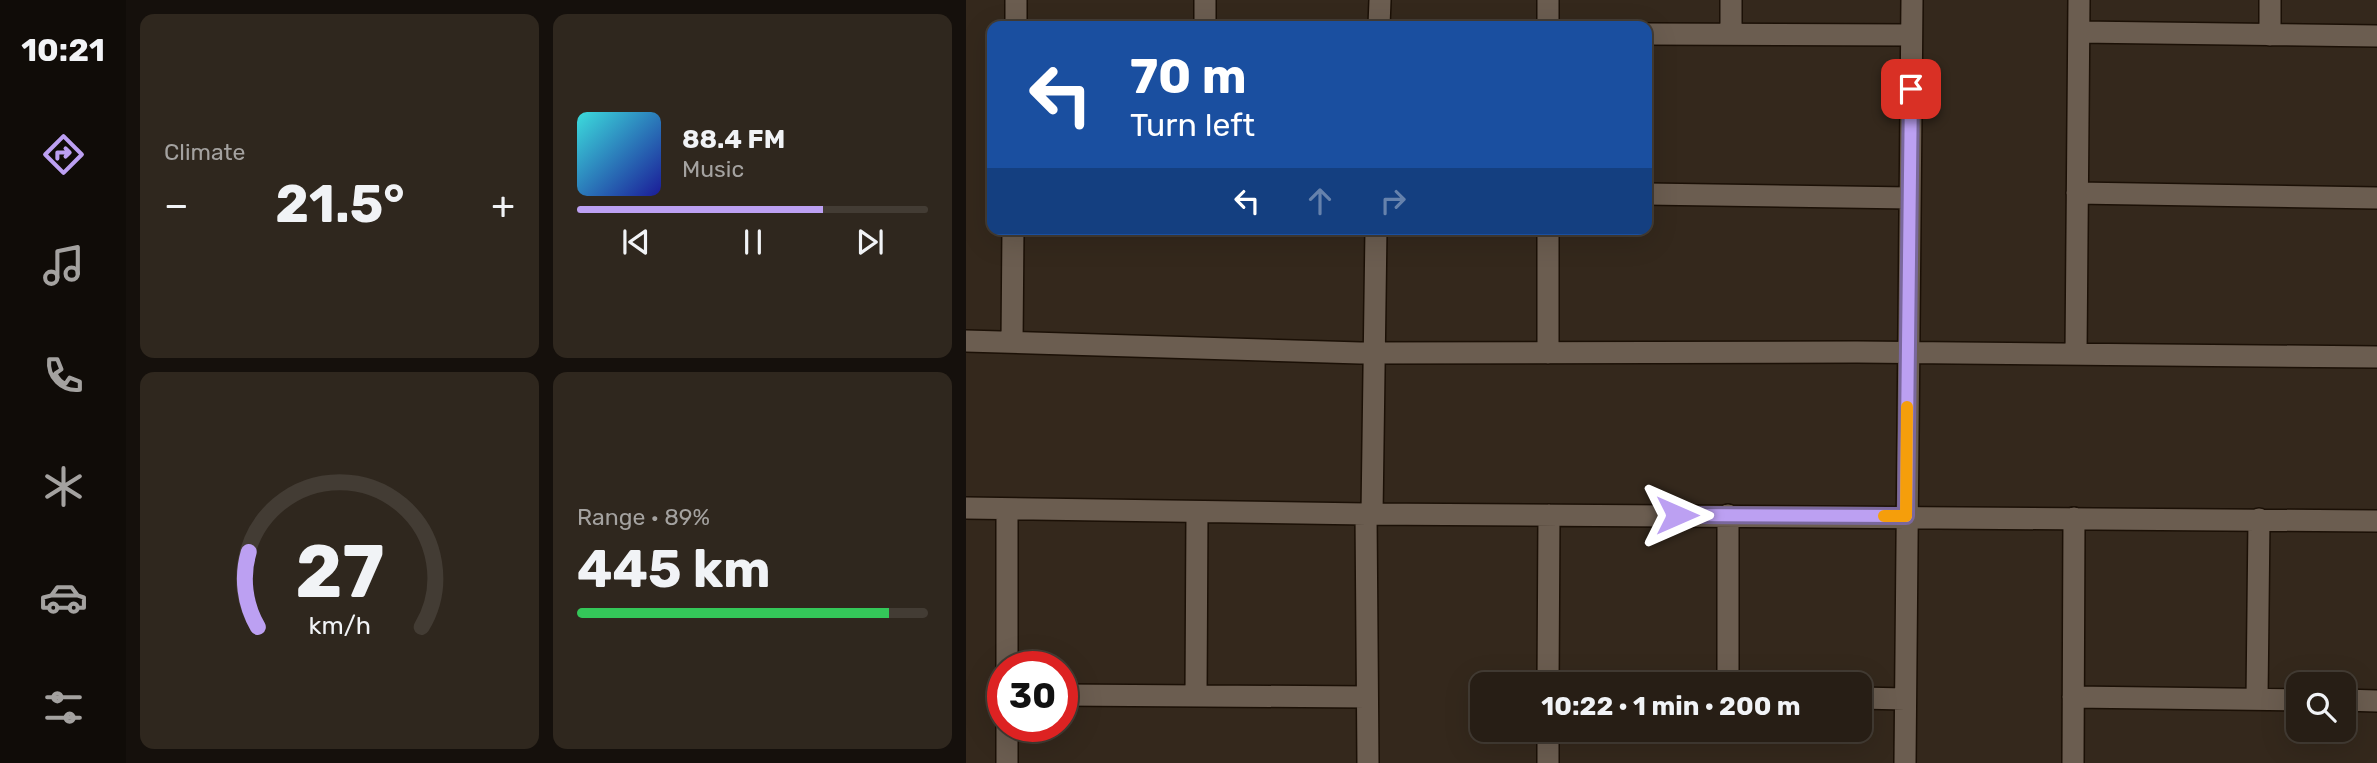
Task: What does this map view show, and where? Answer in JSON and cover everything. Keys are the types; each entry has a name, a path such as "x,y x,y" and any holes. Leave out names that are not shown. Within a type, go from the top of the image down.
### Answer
{"street":[{"path":"1016,0 1016,21"},
{"path":"1205,0 1205,21"},
{"path":"1379,21 1380,0"},
{"path":"1548,0 1548,21"},
{"path":"1731,0 1731,34"},
{"path":"1905,763 1912,0"},
{"path":"2076,353 2079,0"},
{"path":"2270,0 2270,35"},
{"path":"2079,32 2377,36"},
{"path":"1652,34 1912,35"},
{"path":"2077,193 2377,198"},
{"path":"1652,194 1909,198"},
{"path":"1012,342 1013,235"},
{"path":"1368,763 1369,514 1376,235"},
{"path":"1548,235 1548,353"},
{"path":"966,341 1374,353 1907,352 2377,357"},
{"path":"966,508 1369,514 2377,521"},
{"path":"1007,509 1007,651"},
{"path":"1196,696 1197,512"},
{"path":"1549,515 1549,672"},
{"path":"1728,515 1728,672"},
{"path":"2073,763 2074,518"},
{"path":"2257,699 2259,519"},
{"path":"1078,695 1367,697"},
{"path":"2073,697 2286,700"},
{"path":"1872,698 1905,699"},
{"path":"2356,700 2377,701"},
{"path":"1007,742 1007,763"},
{"path":"1548,742 1548,763"}],"slow traffic":[{"path":"1884,516 1906,516 1907,407"}],"route":[{"path":"1677,515 1906,516 1911,89"}]}
